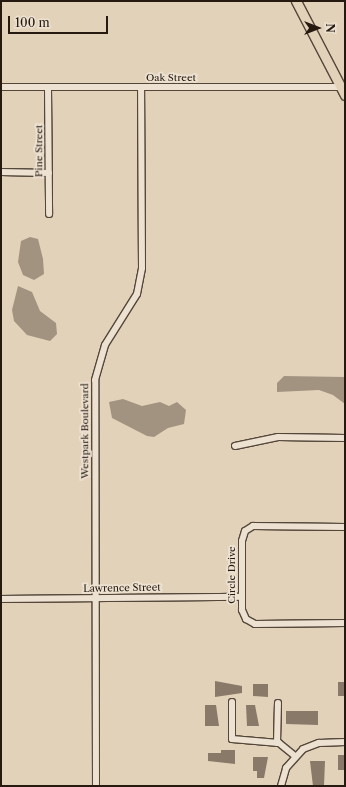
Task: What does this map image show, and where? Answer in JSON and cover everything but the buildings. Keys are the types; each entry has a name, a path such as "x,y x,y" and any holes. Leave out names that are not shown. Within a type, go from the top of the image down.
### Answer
{"main road":[{"path":"296,1 343,91"}],"street":[{"name":"Oak Street","path":"1,87 343,91"},
{"name":"Pine Street","path":"48,88 50,214"},
{"name":"Westpark Boulevard","path":"96,786 95,380 106,345 137,294 142,268 141,88"},
{"path":"1,172 49,173"},
{"path":"235,446 278,437 345,438"},
{"name":"Circle Drive","path":"345,526 249,528 242,541 243,615 255,624 345,624"},
{"name":"Lawrence Street","path":"1,599 242,597"},
{"path":"232,702 232,739 278,742 295,756"},
{"path":"278,702 278,742"},
{"path":"281,786 286,768 295,756 319,743 345,742"}],"shaded area":[{"path":"30,237 38,239 43,259 44,274 34,280 23,275 18,262 21,241"},
{"path":"18,286 32,292 40,311 56,323 57,334 50,341 27,335 14,321 12,310"},
{"path":"284,376 345,377 345,404 333,395 319,390 277,392 277,383"},
{"path":"123,399 142,406 160,402 169,406 177,402 186,410 184,424 168,428 154,437 147,436 112,418 109,402"}]}
